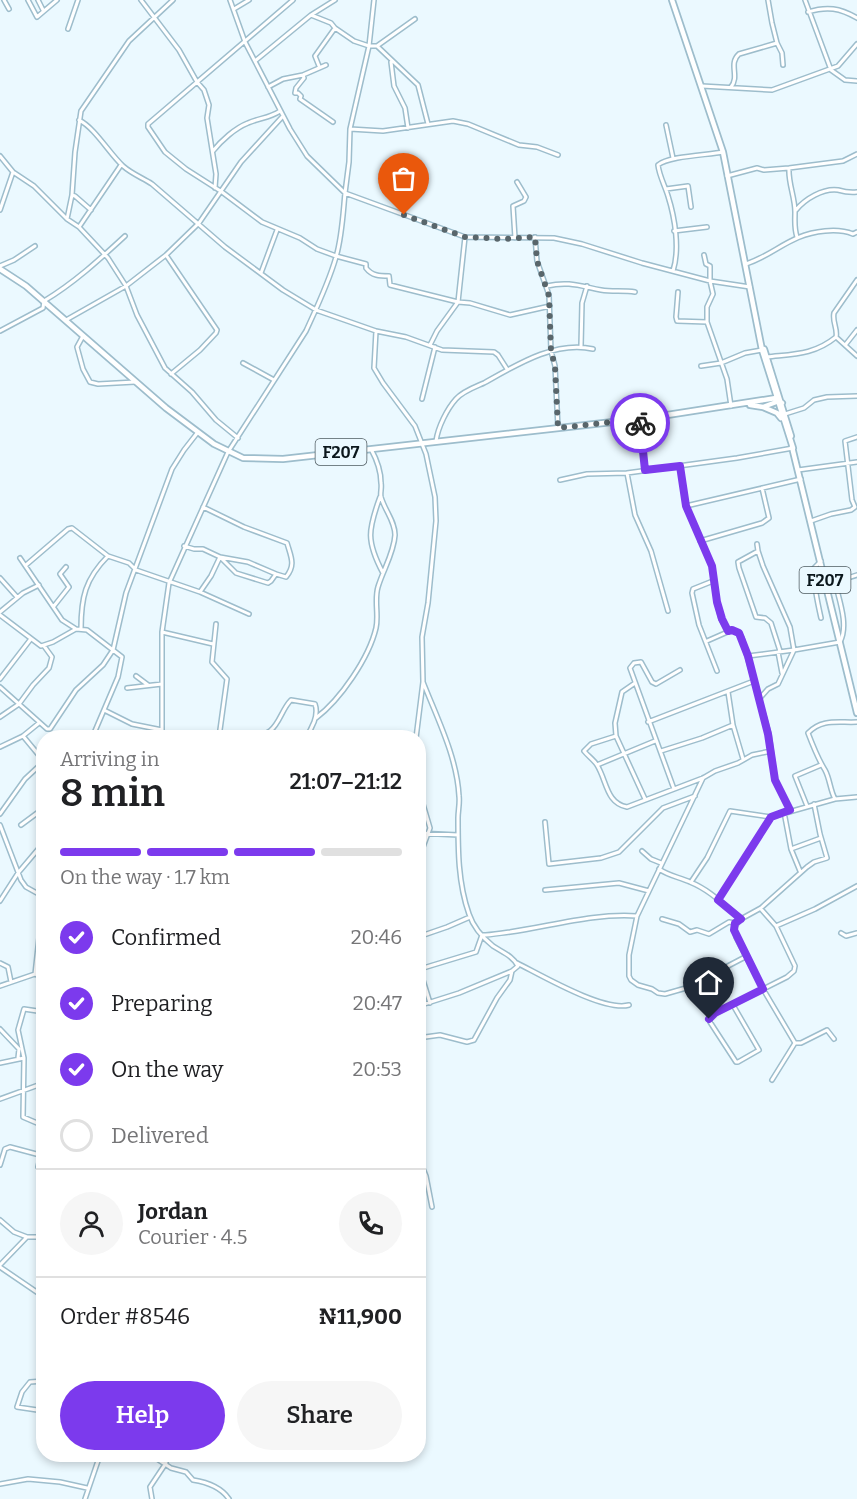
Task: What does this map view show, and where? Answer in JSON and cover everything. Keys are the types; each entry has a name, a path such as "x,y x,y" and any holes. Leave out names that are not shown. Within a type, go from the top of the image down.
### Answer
{"main road":[{"name":"F207","path":"672,0 723,152 762,350 771,381 785,414 857,713"},
{"name":"F207","path":"0,268 44,301 166,408 214,444 243,458 283,459 639,419 768,399 779,401"},
{"name":"F207","path":"760,336 783,421 793,448"},
{"path":"768,399 772,390 771,381"},
{"name":"F207","path":"745,404 763,407 779,401"},
{"path":"763,407 777,413 783,421"}],"street":[{"path":"4,0 9,9"},
{"path":"27,0 37,17 57,0"},
{"path":"38,0 43,10"},
{"path":"48,0 51,6"},
{"path":"68,29 78,0"},
{"path":"141,0 179,50 204,90 209,105 207,118 216,174 215,188"},
{"path":"67,219 72,195 81,111 129,41 173,0"},
{"path":"230,0 245,42 280,111 308,156 345,193 465,237 535,237 582,244 673,271 750,288"},
{"path":"234,9 249,0"},
{"path":"293,0 148,124 165,152 248,213 277,230 300,238 317,249 366,264 368,271 378,276 389,276 390,285 470,303 510,315 550,306"},
{"path":"255,61 311,15 335,0"},
{"path":"104,710 132,724 162,730 162,632 169,583 228,452 306,331 336,256 350,162 350,129 369,46 374,0"},
{"path":"768,0 768,9 782,53 783,66"},
{"path":"805,0 831,70 845,80 857,81"},
{"path":"808,12 819,8 832,8 847,12 857,18"},
{"path":"311,15 331,23 354,41 369,46 377,46 416,19"},
{"path":"319,66 315,56 335,28"},
{"path":"730,88 736,80 733,62 739,54 777,43"},
{"path":"702,87 772,90 831,70 843,62 857,44"},
{"path":"377,46 418,85 428,124"},
{"path":"391,60 394,86 405,108 408,128"},
{"path":"268,87 283,79 303,75 319,66 326,65"},
{"path":"303,75 304,78 295,93 302,96 300,99 333,122"},
{"path":"212,153 238,128 247,123 273,116 280,111"},
{"path":"66,320 126,286 166,255 199,223 241,162 284,117"},
{"path":"79,120 85,123 122,165 152,184 225,247 316,310 441,350 494,352 507,369"},
{"path":"350,129 383,131 453,121 468,124 519,145 537,147 558,155"},
{"path":"666,125 674,158"},
{"path":"673,271 676,263 671,207 658,165 663,160 723,152"},
{"path":"727,176 757,168 764,170 789,168 843,161 857,154"},
{"path":"0,156 14,172 34,186 67,219 79,227 105,255 126,286 137,315 159,357 171,374 192,392 216,420 238,438"},
{"path":"79,227 122,165"},
{"path":"789,168 788,181 795,212 794,224 797,237"},
{"path":"0,210 14,172"},
{"path":"515,238 513,206 524,201 525,197 517,182"},
{"path":"666,189 688,186 690,207"},
{"path":"795,212 804,201 822,192 838,190 845,193 857,192"},
{"path":"72,195 91,210"},
{"path":"792,196 804,201"},
{"path":"674,231 707,227"},
{"path":"261,273 277,230"},
{"path":"746,264 762,258 797,237 824,231 844,230 853,234 857,232"},
{"path":"0,331 43,308 44,301 65,288 125,236"},
{"path":"430,345 458,302 465,237"},
{"path":"535,237 537,261 547,286 550,306 551,351 555,366 558,428"},
{"path":"0,268 35,246"},
{"path":"166,255 217,330 200,350 171,374"},
{"path":"704,255 706,264 710,266 713,294 707,307 707,322 727,379 731,406"},
{"path":"836,337 834,313 857,280"},
{"path":"547,286 576,284 602,290 635,292"},
{"path":"581,346 582,303 587,286"},
{"path":"678,292 677,321 707,322"},
{"path":"846,344 857,330"},
{"path":"376,331 374,368 415,426 426,454 436,521 428,603 422,637 423,682 417,730"},
{"path":"83,336 77,347 83,369 90,382 98,384 137,382"},
{"path":"836,337 857,356"},
{"path":"767,357 796,355 820,347 836,337"},
{"path":"436,441 440,428 461,395 507,369 551,351 581,346 593,349"},
{"path":"422,399 435,347"},
{"path":"701,366 721,363 745,353 762,350"},
{"path":"243,363 274,380"},
{"path":"785,414 794,413 814,400 857,396"},
{"path":"639,419 645,470"},
{"path":"0,687 47,729 52,727 76,690 103,665 113,650 126,593 172,469 198,432"},
{"path":"811,521 855,507 852,500 845,441 857,436"},
{"path":"560,480 587,474 627,473 680,466 793,448"},
{"path":"315,718 326,711 351,681 367,651 376,627 376,595 395,538 394,525 381,496 378,460 371,449"},
{"path":"798,470 857,462"},
{"path":"680,466 686,506 712,566 722,619 728,631"},
{"path":"627,473 635,515 651,551 668,612"},
{"path":"686,506 801,479"},
{"path":"700,541 762,523 769,518 762,488"},
{"path":"381,496 372,519 370,540 375,558 384,574"},
{"path":"184,546 203,549 220,557 248,562 286,577 293,563 286,543 244,527 203,507"},
{"path":"26,565 72,528 108,556 129,563 136,570 200,592 249,614"},
{"path":"757,544 763,566 790,627 794,650 777,684 759,698"},
{"path":"759,551 738,562 739,568 756,617 765,618 771,623 783,674"},
{"path":"81,629 81,604 84,592 98,565 108,556"},
{"path":"220,557 236,573 268,583 276,574"},
{"path":"200,592 220,557"},
{"path":"20,558 62,620 76,629"},
{"path":"821,561 814,568 814,592 821,618"},
{"path":"54,606 69,587 60,574 66,567"},
{"path":"748,656 840,642 843,621 835,582 832,576 822,570"},
{"path":"835,582 857,575"},
{"path":"0,578 17,597"},
{"path":"713,581 693,589 692,593 699,625 717,671"},
{"path":"0,623 1,615 17,597 39,585"},
{"path":"0,717 19,704 51,664 52,657 44,646 30,640 1,615"},
{"path":"216,624 212,664 225,676 227,683 220,730"},
{"path":"44,646 76,629 81,629 87,630 120,654 122,661 95,730"},
{"path":"707,642 728,631 739,633 748,656 759,698 777,787 790,810"},
{"path":"162,632 214,644"},
{"path":"0,679 30,640"},
{"path":"674,789 630,668 638,661 642,663 652,682 656,684 680,670"},
{"path":"136,675 142,682 150,685"},
{"path":"648,722 754,681"},
{"path":"423,682 457,777 458,861 472,924 517,963 597,1001 616,1007 629,1005"},
{"path":"635,683 622,692 615,723 616,736 645,800"},
{"path":"127,688 162,684"},
{"path":"728,692 733,725 743,759"},
{"path":"271,730 284,707 291,700 315,704 317,708 315,718 310,730"},
{"path":"835,799 808,733 837,720 857,722"},
{"path":"0,747 23,736 39,723"},
{"path":"661,752 733,725"},
{"path":"23,736 36,751"},
{"path":"616,736 591,744 585,749 585,753 597,765 611,798 620,806 631,807 738,763 752,755 771,751"},
{"path":"597,765 655,741"},
{"path":"807,806 795,776 820,765"},
{"path":"0,814 25,779 36,770"},
{"path":"703,778 637,916 628,969 631,980 638,985 665,994 696,984 747,956"},
{"path":"545,822 549,864 601,858 619,852 663,808 695,796"},
{"path":"691,882 707,858 728,812 771,817 835,799 857,797"},
{"path":"662,919 679,924 690,932 697,930 710,934 729,922 735,923 761,908 814,862 827,858 814,804"},
{"path":"784,812 791,849 801,872"},
{"path":"21,825 36,814"},
{"path":"426,814 430,828 426,837"},
{"path":"718,900 771,817"},
{"path":"0,825 16,875 36,894"},
{"path":"427,834 458,835"},
{"path":"791,849 822,838"},
{"path":"0,901 16,875 36,851"},
{"path":"642,851 651,859 662,863"},
{"path":"659,869 712,893 741,919"},
{"path":"545,890 619,883 649,891"},
{"path":"776,926 815,909 857,886"},
{"path":"733,1005 759,1050 736,1062 710,1022 710,1016 787,977 795,969 795,963 776,926 761,908"},
{"path":"482,935 546,927 582,919 620,915 637,916"},
{"path":"426,934 470,917"},
{"path":"735,923 736,937 795,1043"},
{"path":"841,933 846,936 857,933"},
{"path":"426,967 476,951 482,935"},
{"path":"0,963 8,967 11,982"},
{"path":"426,1004 512,971 517,968 517,963"},
{"path":"0,986 35,974 36,965"},
{"path":"426,1036 440,1035 467,1042 474,1040 497,998 510,980 512,971"},
{"path":"696,984 715,1013"},
{"path":"426,989 430,1003"},
{"path":"36,1011 24,1009 18,1030 24,1058 23,1117 36,1123"},
{"path":"0,1029 19,1049 18,1058"},
{"path":"795,1043 801,1043 827,1030 834,1039"},
{"path":"772,1080 795,1043"},
{"path":"0,1063 24,1058"},
{"path":"0,1099 36,1086"},
{"path":"0,1165 5,1149 10,1147 36,1154"},
{"path":"426,1176 432,1207"},
{"path":"0,1220 14,1232 27,1237 36,1236"},
{"path":"27,1237 18,1244 0,1266 36,1291"},
{"path":"36,1382 30,1382 22,1392 17,1407 36,1410"},
{"path":"85,1499 97,1462"},
{"path":"152,1499 150,1487 166,1463 171,1468 186,1472 193,1480 206,1480 229,1499"},
{"path":"0,1484 28,1479 60,1482 87,1488"}],"way so far":[{"path":"404,215 465,237 504,239 535,237 537,261 549,296 558,428 639,419 640,423"}],"route":[{"path":"640,423 645,470 680,466 686,506 712,566 722,619 728,631 739,633 748,656 768,734 775,780 790,810 771,817 762,828 718,900 741,919 735,923 736,937 763,989 715,1013 709,1019"}]}
